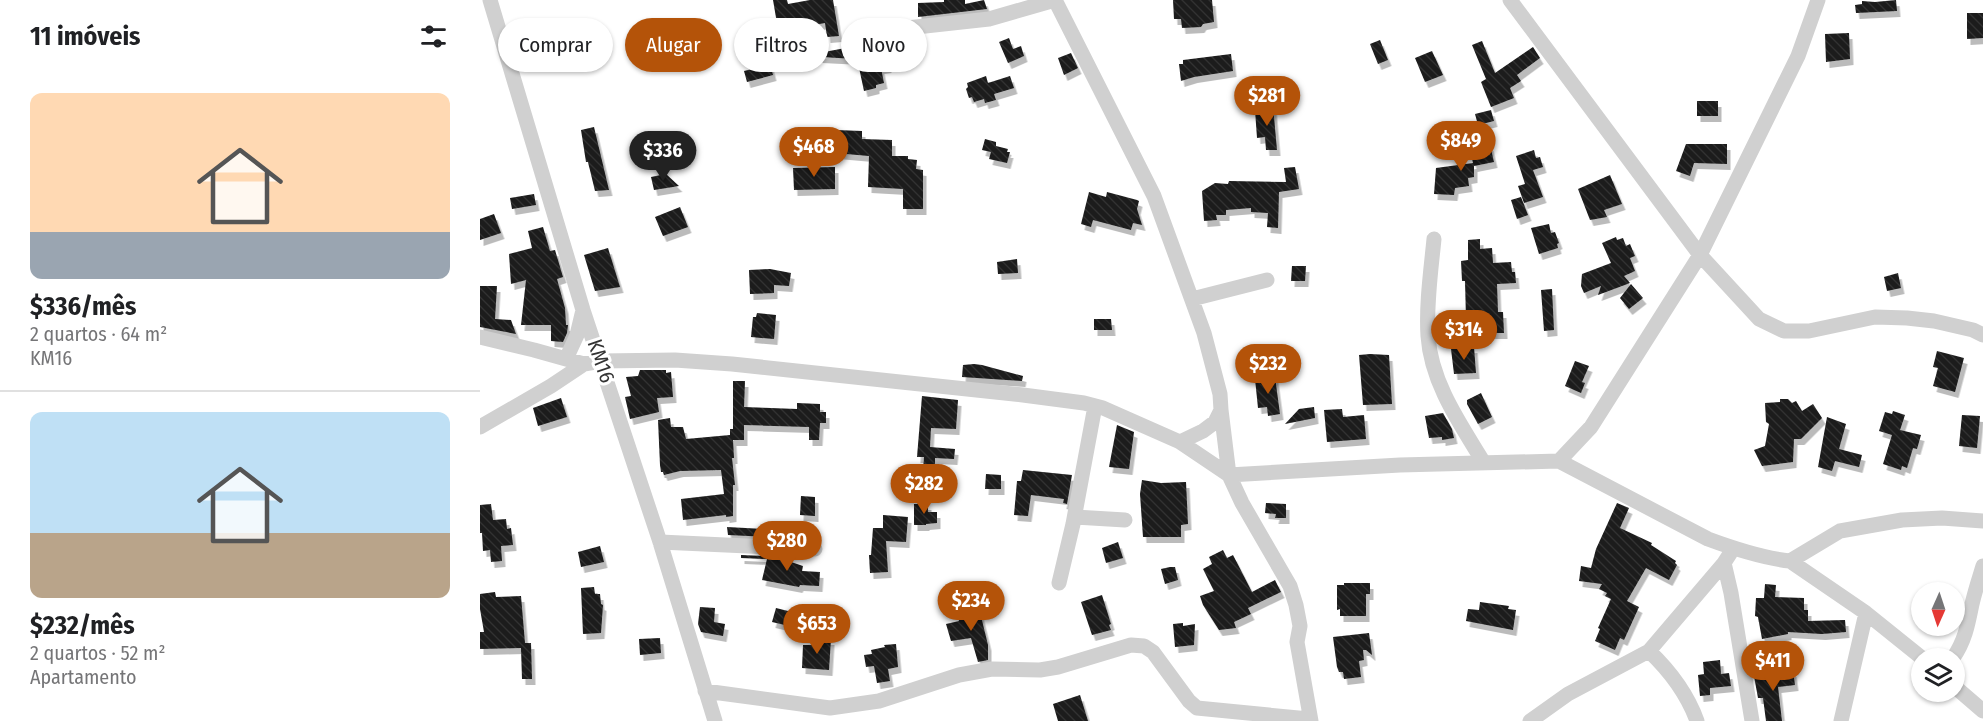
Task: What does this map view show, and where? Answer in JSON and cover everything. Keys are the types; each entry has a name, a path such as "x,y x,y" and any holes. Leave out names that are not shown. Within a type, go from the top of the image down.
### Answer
{"street":[{"name":"KM16","path":"490,0 583,310 660,542 715,721"},
{"path":"705,691 830,708 879,701 939,681 992,669 1040,670 1058,667 1131,645 1144,646 1154,652 1189,701 1197,708 1310,720 1297,642 1300,626 1296,605 1290,586 1242,504 1229,475 1220,394 1204,333 1192,299 1154,196 1055,0 989,19 927,26"},
{"path":"1510,0 1700,255 1759,319 1784,331 1809,331 1875,317 1907,318 1934,321 1973,330 1983,335"},
{"path":"1559,461 1591,427 1700,255 1798,56 1818,0"},
{"path":"1434,238 1428,337 1432,358 1442,389 1484,463"},
{"path":"1192,299 1267,280"},
{"path":"566,359 577,335 583,310"},
{"path":"480,337 584,364"},
{"path":"480,427 584,364 601,361 675,360 856,376 1095,406 1131,419 1180,442 1229,475 1400,465 1559,461 1708,539 1733,549 1790,561 1866,613 1911,649"},
{"path":"1059,583 1075,517 1095,406"},
{"path":"1180,442 1215,422 1221,410"},
{"path":"1075,517 1125,520"},
{"path":"1790,561 1839,531 1902,520 1942,518 1983,521"},
{"path":"660,542 815,549"},
{"path":"1530,721 1568,694 1649,651 1724,564 1733,549"},
{"path":"1724,564 1752,721"},
{"path":"1960,648 1983,566"},
{"path":"1841,721 1866,613"},
{"path":"1649,651 1680,684 1691,703 1697,721"},
{"path":"1965,695 1983,711"}],"building":[{"path":"773,0 787,0 788,4 810,0 833,0 839,36 829,37 829,18 776,18"},
{"path":"944,0 965,0 965,4 984,0 987,9 918,17 918,3 944,2"},
{"path":"1173,0 1212,0 1214,22 1203,24 1201,27 1182,28 1181,19 1174,19"},
{"path":"1896,0 1897,11 1856,13 1855,5 1862,4 1862,1"},
{"path":"1967,13 1983,13 1983,38 1967,39"},
{"path":"1849,33 1850,59 1826,62 1825,34"},
{"path":"1009,38 1013,49 1021,46 1024,56 1008,63 999,42"},
{"path":"1380,40 1388,60 1378,64 1370,44"},
{"path":"1482,41 1495,73 1533,47 1540,58 1517,75 1521,81 1510,88 1514,98 1491,107 1481,82 1486,79 1472,45"},
{"path":"841,49 841,58 829,58 829,51"},
{"path":"1432,51 1443,75 1425,82 1415,58"},
{"path":"1071,53 1078,68 1064,75 1058,58"},
{"path":"1231,54 1233,71 1181,81 1179,64 1183,64 1183,60"},
{"path":"744,72 772,72 773,75 747,82"},
{"path":"860,72 882,72 884,83 864,91"},
{"path":"986,76 988,83 1010,76 1014,88 994,94 996,100 985,103 984,99 974,102 972,97 969,98 967,83"},
{"path":"1697,101 1718,101 1718,116 1697,116"},
{"path":"1273,106 1277,150 1266,150 1265,137 1257,138 1255,110 1260,110 1260,107"},
{"path":"1491,110 1494,121 1478,125 1475,114"},
{"path":"594,127 609,190 595,191 588,162 586,162 581,130"},
{"path":"836,130 862,131 862,139 892,140 892,156 908,156 908,159 917,160 916,169 923,170 923,209 903,209 903,189 868,187 869,156 835,153"},
{"path":"985,139 996,142 996,146 1008,149 1007,152 1010,152 1007,163 989,159 991,152 982,150"},
{"path":"1686,144 1727,144 1727,164 1694,163 1690,176 1676,171"},
{"path":"1490,145 1494,162 1474,166 1474,177 1468,178 1469,186 1455,188 1454,195 1434,194 1436,168 1473,163 1470,150"},
{"path":"1534,150 1536,158 1540,157 1543,167 1533,170 1543,197 1524,203 1518,186 1525,184 1516,156"},
{"path":"835,167 835,189 794,190 793,168"},
{"path":"1295,167 1299,189 1279,192 1278,228 1267,227 1268,213 1251,212 1251,208 1226,210 1226,215 1216,215 1217,220 1204,221 1202,191 1215,183 1228,184 1229,181 1286,182 1284,168"},
{"path":"666,174 679,186 654,190 651,177"},
{"path":"1610,175 1622,204 1604,210 1607,217 1590,220 1578,189"},
{"path":"1089,192 1106,197 1107,192 1139,201 1137,209 1142,225 1133,223 1131,230 1093,220 1091,227 1081,224"},
{"path":"534,194 536,205 512,209 510,198"},
{"path":"1521,197 1528,215 1517,219 1511,200"},
{"path":"680,207 688,227 663,236 655,217"},
{"path":"494,214 501,233 480,240 480,219"},
{"path":"1549,224 1551,233 1555,232 1559,243 1558,248 1539,254 1531,228"},
{"path":"543,227 550,251 555,250 563,277 557,279 565,308 566,325 568,325 563,342 551,341 551,325 521,325 526,280 511,284 509,254 532,248 528,231"},
{"path":"1616,237 1617,240 1623,238 1626,246 1630,244 1635,256 1630,258 1635,271 1624,276 1630,283 1598,295 1601,286 1584,293 1581,286 1582,274 1611,263 1602,243"},
{"path":"1480,239 1480,249 1492,248 1493,263 1511,262 1512,272 1515,272 1516,283 1497,284 1498,312 1503,312 1504,333 1481,333 1477,328 1477,320 1466,319 1465,281 1462,281 1461,261 1468,260 1468,240"},
{"path":"608,248 620,287 595,291 584,255"},
{"path":"1017,259 1018,273 998,274 997,262"},
{"path":"1292,266 1306,266 1305,281 1291,281"},
{"path":"770,269 791,273 789,286 774,285 774,293 750,294 749,270"},
{"path":"1898,273 1901,288 1887,291 1884,277"},
{"path":"1631,284 1643,298 1629,309 1620,298"},
{"path":"480,286 497,286 495,319 511,320 516,334 480,327"},
{"path":"1552,289 1554,330 1544,331 1541,290"},
{"path":"757,313 776,315 774,339 751,337 753,317 756,317"},
{"path":"1094,319 1111,319 1112,330 1094,330"},
{"path":"1474,347 1476,373 1454,374 1451,349"},
{"path":"1937,351 1964,358 1955,392 1933,386 1938,368 1933,367"},
{"path":"1359,355 1389,355 1392,404 1363,405"},
{"path":"1575,361 1589,366 1582,382 1585,383 1581,393 1565,386"},
{"path":"974,364 1023,376 1022,381 962,377 963,365"},
{"path":"640,370 671,372 673,397 657,398 659,412 630,419 625,397 631,396 626,377 638,376"},
{"path":"1275,377 1280,414 1268,416 1267,407 1258,408 1255,379"},
{"path":"733,381 745,381 744,407 797,409 797,403 820,404 820,412 826,412 826,423 820,423 819,440 809,440 809,427 744,425 744,440 733,440 735,485 733,485 733,516 683,520 681,499 724,494 721,470 680,471 664,475 660,465 658,420 670,418 671,427 683,427 686,439 730,435 730,429 733,429"},
{"path":"1481,393 1492,417 1478,424 1467,400"},
{"path":"922,396 958,400 956,429 931,428 930,447 955,449 954,459 935,458 935,471 923,470 924,457 917,457"},
{"path":"561,398 567,417 538,426 533,408"},
{"path":"1780,399 1788,399 1792,403 1796,401 1802,411 1813,404 1822,418 1801,439 1794,439 1793,462 1762,466 1754,450 1765,446 1769,424 1766,422 1765,403 1780,402"},
{"path":"1314,407 1315,418 1285,424 1299,409"},
{"path":"1342,409 1343,417 1364,415 1366,439 1327,442 1324,410"},
{"path":"1893,411 1905,415 1900,430 1921,435 1917,449 1913,448 1907,468 1902,466 1901,470 1883,464 1892,435 1879,431 1885,412 1892,414"},
{"path":"1443,413 1454,438 1442,440 1442,437 1429,438 1425,416"},
{"path":"1962,415 1980,416 1977,448 1959,446"},
{"path":"1827,417 1846,424 1839,449 1862,455 1859,467 1835,461 1832,471 1818,467"},
{"path":"1117,425 1134,432 1129,469 1109,467"},
{"path":"1023,470 1072,475 1067,504 1063,503 1064,499 1031,495 1028,516 1014,515 1017,481 1021,481"},
{"path":"986,474 1001,475 1001,489 985,489"},
{"path":"1142,480 1161,483 1186,482 1188,524 1181,525 1181,537 1143,537 1140,494"},
{"path":"801,496 815,497 815,516 800,515"},
{"path":"1266,503 1286,504 1286,518 1275,518 1276,514 1265,513"},
{"path":"1617,503 1629,508 1620,528 1652,543 1651,545 1676,561 1677,565 1669,580 1646,568 1627,601 1639,607 1624,640 1620,638 1615,650 1595,641 1600,629 1598,628 1611,599 1605,596 1607,593 1599,589 1602,584 1579,581 1581,566 1591,568 1596,549"},
{"path":"491,504 493,520 506,519 507,529 511,528 513,545 501,546 502,561 491,562 490,550 483,551 482,533 480,533 480,505"},
{"path":"914,504 928,504 928,512 937,512 937,523 914,525"},
{"path":"883,515 908,517 906,542 886,541 888,572 870,573 869,555 871,555 873,528 883,528"},
{"path":"727,527 786,530 786,538 728,535"},
{"path":"1118,542 1123,558 1106,563 1102,548"},
{"path":"600,546 604,562 581,567 578,552"},
{"path":"1223,550 1227,558 1233,555 1252,592 1275,580 1281,592 1248,608 1251,614 1234,622 1236,628 1219,630 1200,596 1214,591 1203,569 1212,564 1209,557"},
{"path":"741,555 785,557 785,560 803,566 802,571 820,572 819,586 800,585 799,587 762,580 767,559 741,558"},
{"path":"1175,567 1178,580 1165,584 1161,569"},
{"path":"1344,583 1370,583 1370,594 1366,594 1366,616 1340,616 1340,609 1337,610 1337,585 1344,585"},
{"path":"1765,584 1776,585 1775,597 1804,598 1804,610 1808,610 1808,621 1845,620 1846,632 1822,634 1788,632 1788,634 1762,639 1758,617 1755,616 1756,598 1764,598"},
{"path":"594,587 595,594 600,594 603,605 601,633 583,634 581,588"},
{"path":"495,592 496,597 521,596 525,643 531,643 532,679 522,679 521,648 480,649 480,632 484,632 480,594"},
{"path":"1102,595 1111,630 1092,635 1081,602"},
{"path":"1480,602 1509,606 1508,609 1516,610 1513,630 1466,621 1468,609 1479,610"},
{"path":"700,607 715,608 714,622 725,624 723,636 701,632 698,624"},
{"path":"776,608 792,612 789,626 772,622"},
{"path":"979,608 988,645 988,660 978,662 971,638 951,641 946,624 959,621 957,614"},
{"path":"1183,623 1183,626 1195,624 1194,645 1175,647 1173,624"},
{"path":"1369,633 1372,655 1363,650 1364,660 1359,661 1361,677 1344,679 1343,672 1339,672 1337,667 1333,637"},
{"path":"660,638 661,653 640,655 639,639"},
{"path":"814,639 831,639 829,670 802,668 803,645 813,645"},
{"path":"896,644 898,667 888,669 890,681 877,683 874,666 866,667 864,655 872,654 871,650 885,647 884,645"},
{"path":"1720,660 1721,674 1729,673 1731,686 1710,688 1710,695 1700,696 1698,675 1704,674 1703,662"},
{"path":"1793,671 1795,685 1778,687 1782,721 1766,721 1763,698 1758,698 1754,676"},
{"path":"1080,695 1088,721 1058,721 1053,704"}]}
